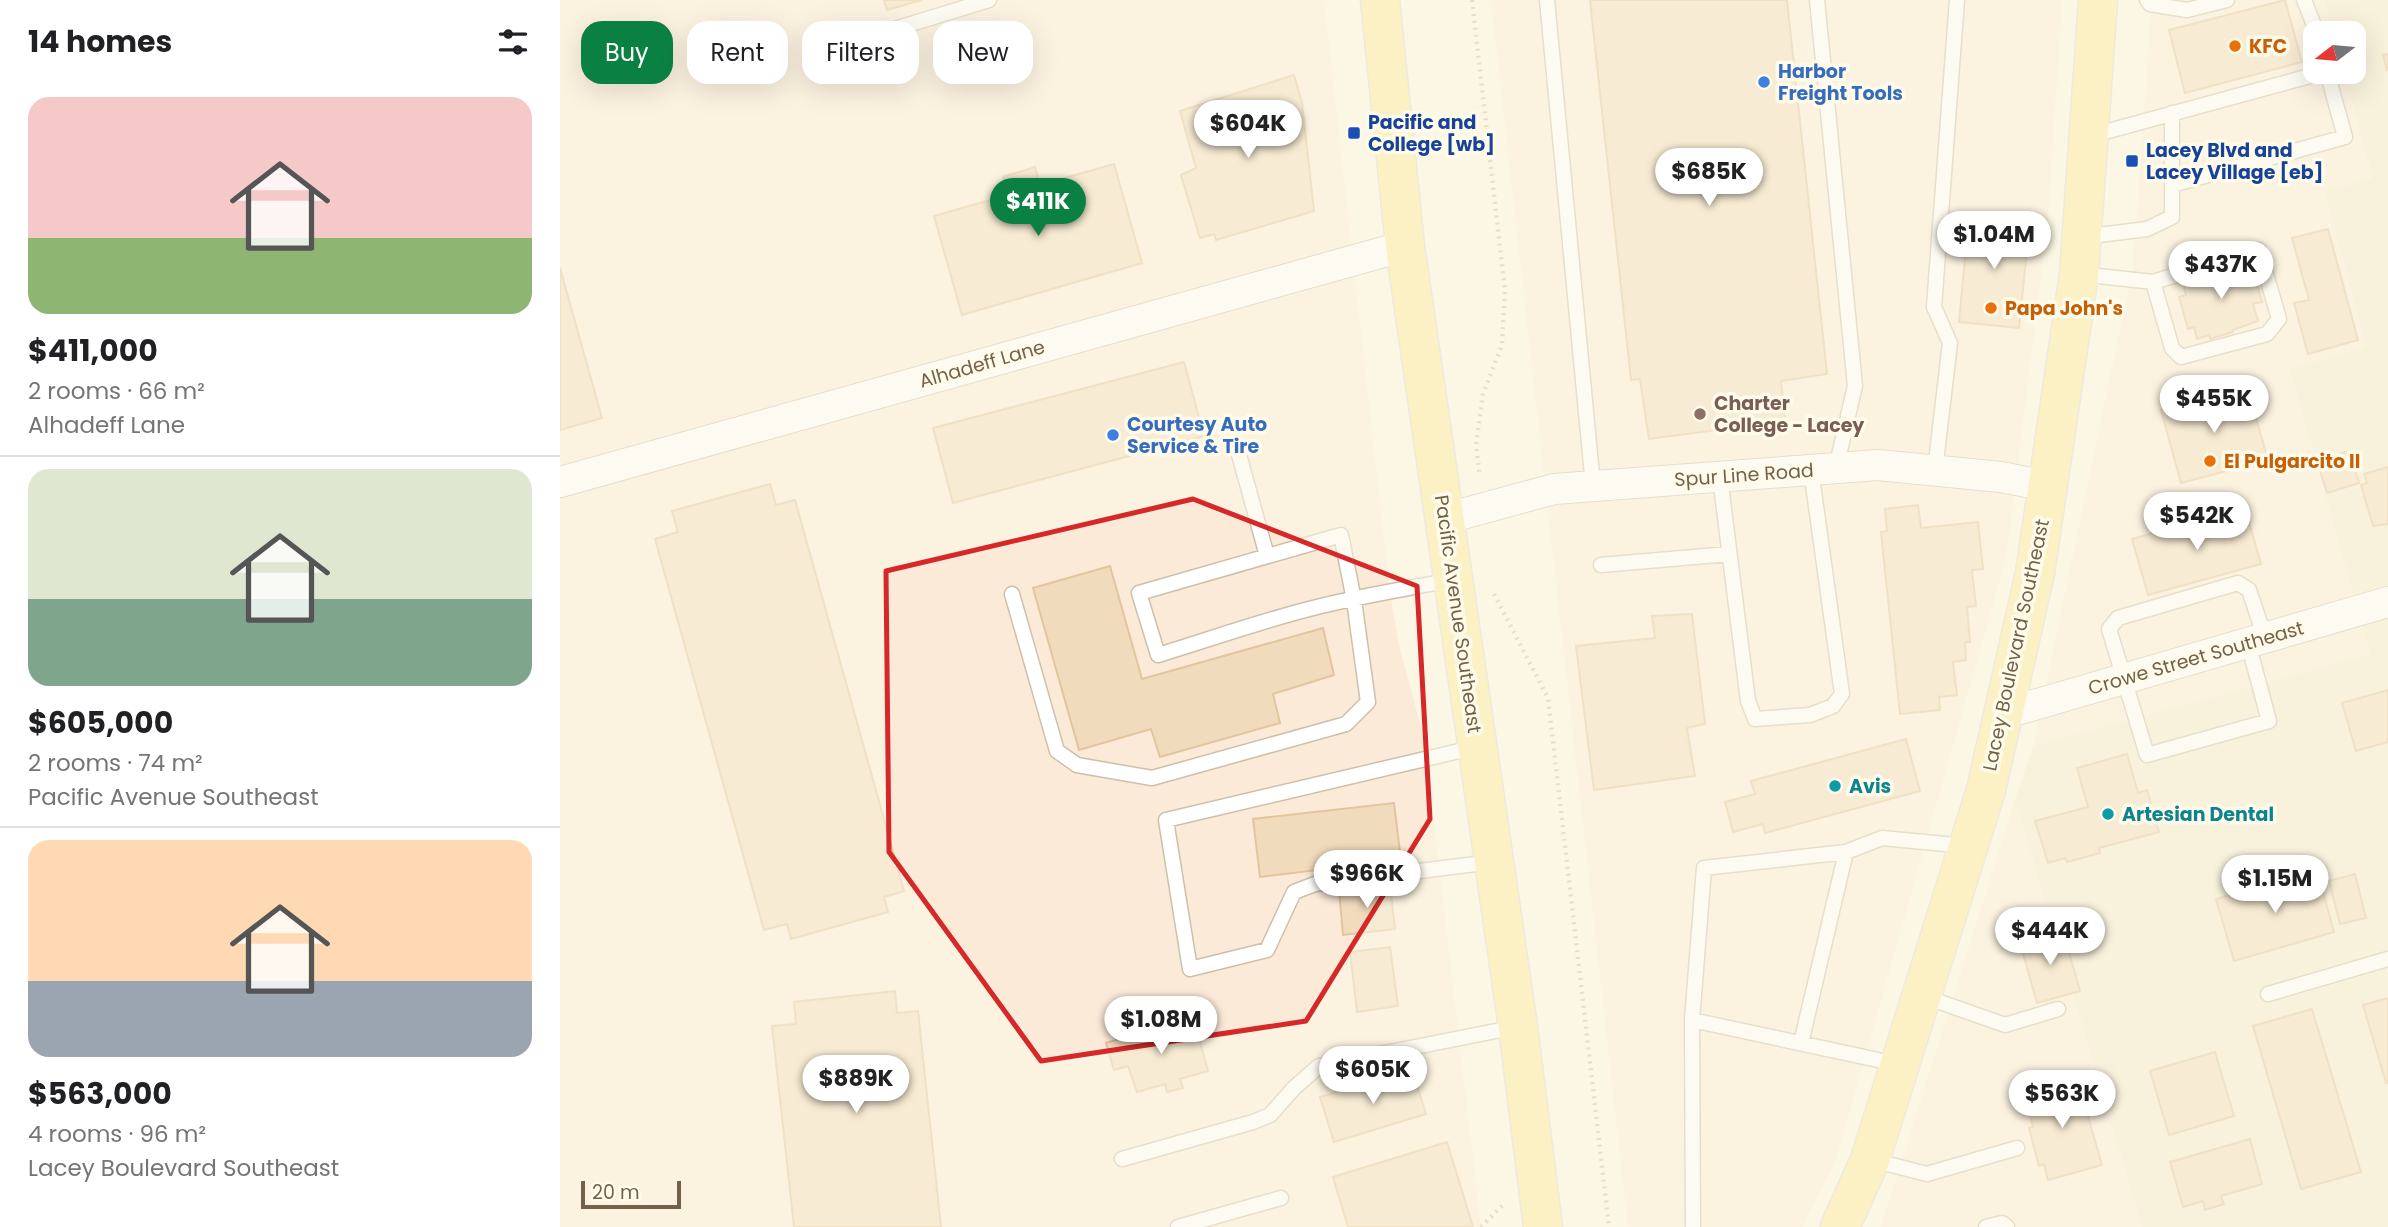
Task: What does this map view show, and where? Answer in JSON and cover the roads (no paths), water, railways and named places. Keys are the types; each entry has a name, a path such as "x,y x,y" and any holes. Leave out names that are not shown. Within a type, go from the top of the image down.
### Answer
{"main road":[{"name":"Pacific Avenue Southeast","path":"1380,0 1405,246 1518,1027 1544,1227"},
{"name":"Lacey Boulevard Southeast","path":"1840,1227 1871,1160 1986,790 2035,573 2080,256 2098,0"}],"street":[{"name":"Alhadeff Lane","path":"564,481 1405,246"},
{"name":"Spur Line Road","path":"1444,519 1554,489 1878,465 2001,477 2048,486"},
{"name":"Crowe Street Southeast","path":"2003,714 2388,602"}],"lane":[{"path":"919,22 989,0"},
{"path":"1546,0 1593,486"},
{"path":"1720,477 1748,701 1755,719 1810,715 1833,706 1842,694 1824,469 1855,386 1816,0"},
{"path":"1935,470 1950,343 1934,307 1957,0"},
{"path":"2147,0 2150,4 2187,10 2227,0"},
{"path":"2304,0 2312,21"},
{"path":"2088,136 2303,78"},
{"path":"2172,185 2345,137 2330,84"},
{"path":"2080,256 2172,217 2172,113"},
{"path":"2080,256 2153,282 2259,250 2280,319 2267,334 2181,357 2172,348 2153,282"},
{"path":"1238,451 1267,556"},
{"path":"1012,594 1057,751 1077,765 1152,778 1346,724 1368,702 1353,600 1341,535 1139,593 1158,655 1314,608 1353,600 1453,579"},
{"path":"1601,565 1729,554"},
{"path":"2238,583 2249,590 2269,721 2147,755 2123,680 2109,629 2118,618 2238,583"},
{"path":"1477,747 1166,820 1190,968 1267,950 1294,892 1315,884 1494,862"},
{"path":"1693,1227 1692,1020 1704,868 1846,852 1882,838 1968,846"},
{"path":"1801,1042 1846,852"},
{"path":"2268,994 2388,959"},
{"path":"1922,996 2005,1025 2058,1009"},
{"path":"1692,1020 1801,1042 1878,1060 1899,1068"},
{"path":"1122,1159 1270,1115 1294,1088 1319,1066 1518,1027"},
{"path":"1871,1160 1927,1174 2017,1148"},
{"path":"1178,1227 1281,1198"},
{"path":"1986,1227 2002,1223 2007,1227"}],"place":[{"name":"KFC","path":"2235,46"},
{"name":"Harbor Freight Tools","path":"1764,82"},
{"name":"Pacific and College [wb]","path":"1354,133"},
{"name":"Lacey Blvd and Lacey Village [eb]","path":"2132,161"},
{"name":"Papa John's","path":"1991,308"},
{"name":"Charter College - Lacey","path":"1700,414"},
{"name":"Courtesy Auto Service & Tire","path":"1113,435"},
{"name":"El Pulgarcito II","path":"2210,461"},
{"name":"Avis","path":"1835,786"},
{"name":"Artesian Dental","path":"2108,814"}]}
